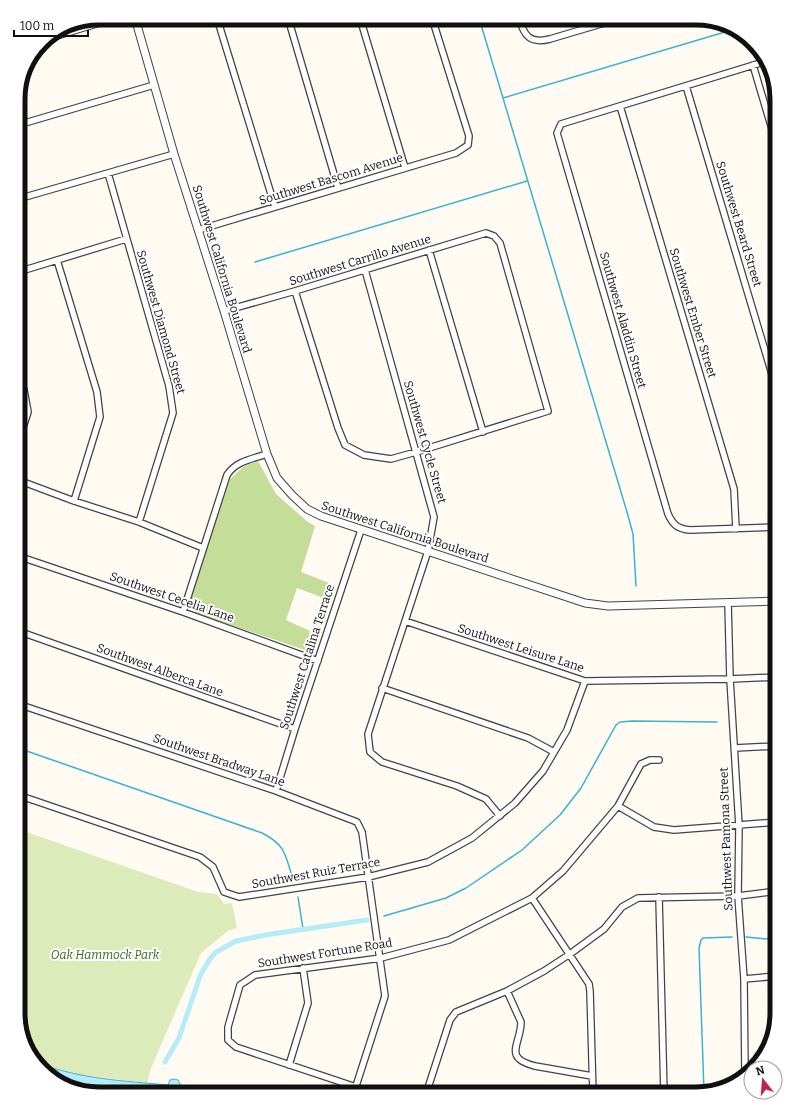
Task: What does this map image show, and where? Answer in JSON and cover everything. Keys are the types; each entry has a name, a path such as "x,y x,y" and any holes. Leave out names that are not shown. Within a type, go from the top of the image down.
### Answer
{"street":[{"name":"Southwest California Boulevard","path":"137,25 174,154 224,311 267,454 277,478 307,509 321,516 361,530 584,603 615,606 770,601"},
{"path":"219,25 275,207"},
{"path":"290,25 338,188"},
{"path":"362,25 405,168"},
{"name":"Southwest Bascom Avenue","path":"198,230 456,153 468,145 469,136 434,25"},
{"path":"521,25 526,36 531,39 544,41 598,25"},
{"path":"70,31 89,26"},
{"path":"620,106 760,63"},
{"path":"753,65 770,122"},
{"path":"25,123 154,85"},
{"name":"Southwest Beard Street","path":"686,86 770,367"},
{"name":"Southwest Aladdin Street","path":"620,106 561,124 557,133 671,521 683,529 736,528"},
{"name":"Southwest Ember Street","path":"620,106 734,489 736,528"},
{"path":"25,197 174,154"},
{"name":"Southwest Diamond Street","path":"108,173 169,386 174,413 139,522"},
{"name":"Southwest Carrillo Avenue","path":"224,311 486,233 494,236 500,243 548,411 483,432"},
{"path":"25,270 126,239"},
{"path":"295,291 338,428 345,445 364,455 391,459 483,432 429,250"},
{"path":"57,260 97,392 100,418 74,501"},
{"name":"Southwest Cycle Street","path":"364,270 434,517 428,551 368,734 370,752 382,762 457,786 486,799 500,816"},
{"path":"25,396 28,412 25,422"},
{"path":"183,612 227,475 238,463 267,454"},
{"path":"25,483 74,501 139,522 203,548"},
{"path":"736,528 770,527"},
{"name":"Southwest Catalina Terrace","path":"276,791 361,530"},
{"name":"Southwest Cecelia Lane","path":"25,558 183,612 318,661"},
{"name":"Southwest Pamona Street","path":"728,603 730,679 739,826 738,896 744,979 745,1060"},
{"name":"Southwest Leisure Lane","path":"405,621 585,681 770,677"},
{"name":"Southwest Alberca Lane","path":"25,633 295,729"},
{"name":"Southwest Ruiz Terrace","path":"25,797 200,858 213,867 224,892 239,897 368,877 428,862 472,838 500,816 525,793 543,770 567,730 585,681"},
{"path":"382,688 528,738 554,752"},
{"name":"Southwest Bradway Lane","path":"25,706 276,791 357,822 362,832 368,877"},
{"path":"734,748 770,746"},
{"name":"Southwest Fortune Road","path":"289,1065 236,1047 228,1040 228,1027 240,985 256,975 381,958 449,940 532,898 563,871 618,806 641,764 650,760 659,760"},
{"path":"618,806 654,827 674,830 770,823"},
{"path":"303,968 308,1003 289,1065 356,1086 385,996 381,958 368,877"},
{"path":"428,1087 450,1020 456,1012 508,991 544,971 604,929 622,907 638,898 738,896 770,892"},
{"path":"659,897 664,1087"},
{"path":"532,898 586,978 590,987 593,1087"},
{"path":"744,979 770,977"},
{"path":"508,991 521,1022 516,1047 516,1054 520,1060 526,1064 592,1076"}],"green space":[{"path":"258,461 276,494 308,522 315,526 301,572 329,583 324,598 297,588 286,620 310,631 305,650 195,613 190,599 230,479 244,466"},
{"name":"Oak Hammock Park","path":"25,831 198,892 217,894 224,904 232,903 237,928 228,931 201,953 151,1068 147,1083 81,1075 48,1066 35,1050 28,1032 25,1012"}],"water":[{"path":"48,1066 70,1073 119,1080 168,1085 170,1080 178,1080 182,1087 85,1086 62,1077"}],"waterway":[{"path":"481,25 627,512 633,534 636,586"},
{"path":"503,98 725,32"},
{"path":"255,262 527,181"},
{"path":"384,916 446,898 466,888 522,850 560,815 581,788 616,725 620,722 717,722"},
{"path":"25,750 262,833 270,837 280,846 286,857 293,879"},
{"path":"298,897 303,929"},
{"path":"165,1062 179,1038 200,976 209,960 216,952 236,941 265,935 367,920"},
{"path":"704,1086 699,948 703,938 732,937"},
{"path":"746,937 766,939 770,938"}]}
